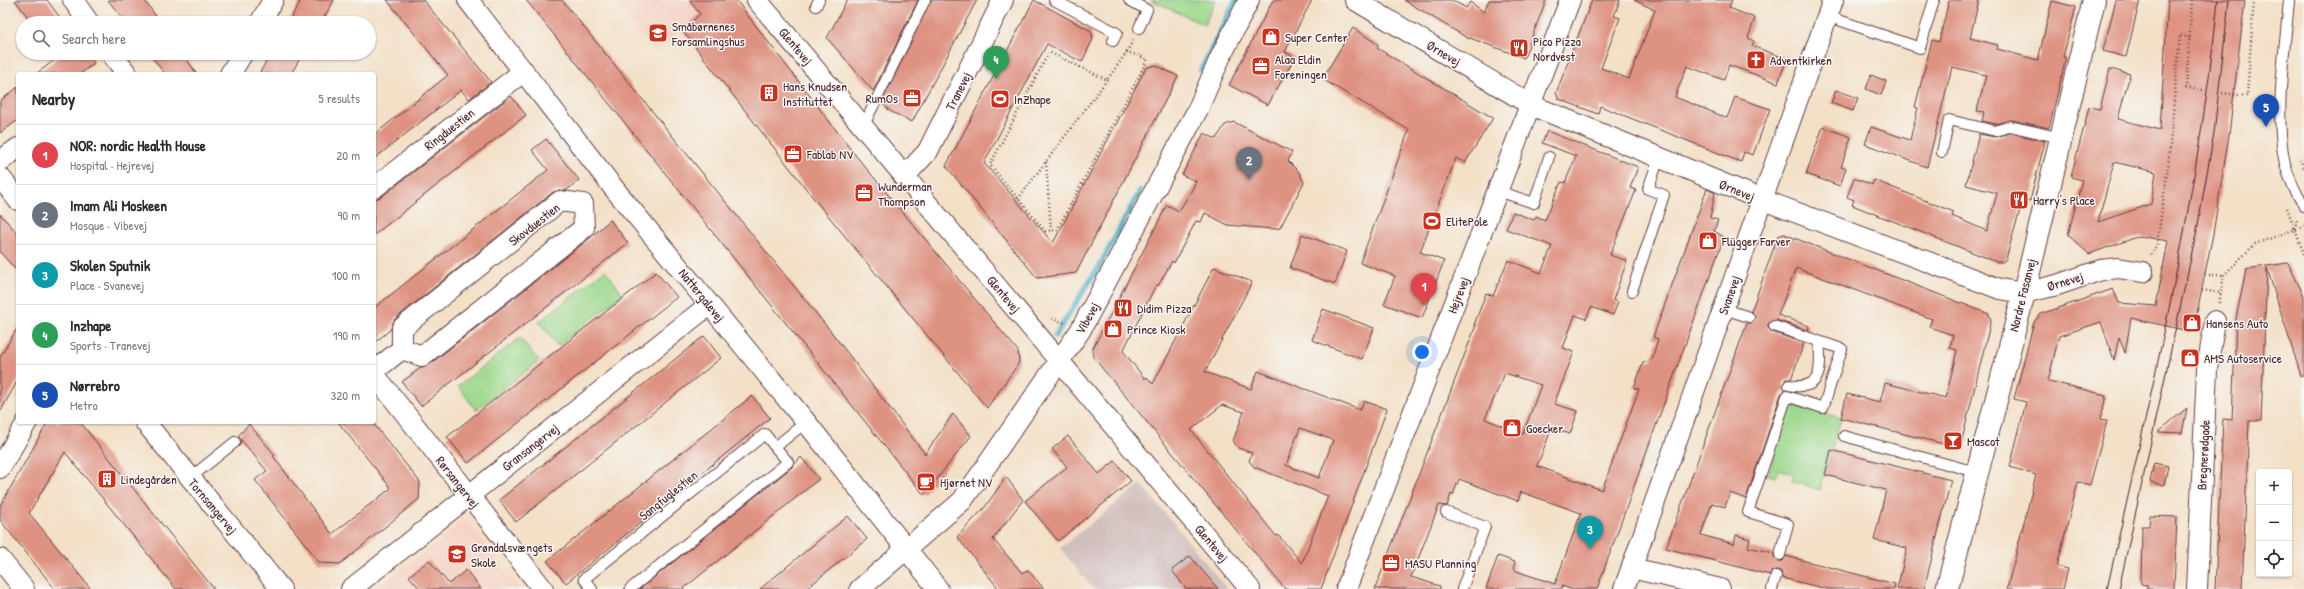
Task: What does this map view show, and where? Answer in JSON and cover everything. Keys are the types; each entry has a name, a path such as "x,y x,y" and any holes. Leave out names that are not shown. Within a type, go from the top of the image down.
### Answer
{"street":[{"path":"73,0 84,16"},
{"path":"264,16 273,0"},
{"name":"Nattergalevej","path":"468,0 709,305 806,422 938,589"},
{"name":"Tranevej","path":"904,176 928,151 1004,0"},
{"name":"Vibevej","path":"860,589 962,500 1080,331 1162,180 1198,109 1220,58 1249,0"},
{"name":"Ørnevej","path":"1355,0 1531,105 1763,200 2000,289 2024,293 2057,285 2100,270 2118,268 2143,272"},
{"name":"Hejrevej","path":"1346,589 1570,0"},
{"name":"Nordre Fasanvej","path":"1947,589 1976,472 2024,293 2094,0"},
{"name":"Glentevej","path":"765,4 863,127 1250,589"},
{"name":"Svanevej","path":"1624,589 1830,8"},
{"path":"231,72 239,60"},
{"name":"Ringduestien","path":"376,186 524,71"},
{"path":"0,161 16,149"},
{"path":"0,177 16,197"},
{"name":"Skovduestien","path":"560,201 583,204 584,228 422,356 402,349 402,328 560,201"},
{"name":"Gransangervej","path":"351,589 709,305"},
{"name":"Bregnerødgade","path":"2197,589 2207,369 2215,321"},
{"path":"376,369 402,349"},
{"name":"Rørsangervej","path":"376,377 468,496 543,589"},
{"path":"0,468 26,424"},
{"name":"Tornsangervej","path":"147,424 281,589"},
{"path":"0,559 24,589"},
{"path":"1632,568 1720,589"}],"lane":[{"path":"863,127 926,0"},
{"path":"1054,0 1117,33 1113,41"},
{"path":"1129,0 1147,10 1139,28"},
{"path":"1830,8 1920,48 1934,0"},
{"path":"2289,0 2282,101 2282,129 2285,163 2295,190 2304,206"},
{"path":"1942,152 1949,120 1996,131 2010,126 2060,138"},
{"path":"1498,191 1534,203 1549,157"},
{"path":"1632,291 1664,195 1648,189 1659,158"},
{"path":"1724,308 1749,317"},
{"path":"1774,326 1842,349 1823,408 1787,396 1748,512 1788,524 1780,555"},
{"path":"1789,385 1797,387 1807,385 1816,379 1821,369 1819,341"},
{"path":"775,447 806,422"},
{"name":"Sangfuglestien","path":"592,589 584,579 765,434 788,462 630,589"},
{"path":"1844,436 1976,472"},
{"path":"190,478 235,442"},
{"path":"1446,512 1485,527 1462,589"},
{"path":"1772,589 1776,576"}],"path":[{"path":"2192,0 2186,88 2203,90"},
{"path":"2222,93 2247,96 2254,0"},
{"path":"1018,199 1127,52 1139,28"},
{"path":"2143,272 2157,244 2168,167 2180,35 2190,38"},
{"path":"1107,80 1049,52 990,165 1044,231 1057,230 1148,60 1127,52"},
{"path":"1046,161 1051,230"},
{"path":"2215,321 2224,275 2255,244 2304,226"},
{"path":"2295,229 2304,254"},
{"path":"2205,275 2224,275"},
{"path":"2202,290 2221,293"},
{"path":"1052,318 1057,320"}],"shaded area":[{"name":"Småbørnenes Forsamlingshus","path":"612,0 717,0 655,52"},
{"path":"1141,484 1227,589 1093,589 1060,548"},
{"name":"Grøndalsvængets Skole","path":"466,519 519,589 376,589"}],"green space":[{"path":"1151,0 1216,0 1204,25"},
{"path":"605,270 623,294 558,346 539,322"},
{"path":"520,338 539,361 476,410 458,386"},
{"path":"1790,403 1841,418 1820,490 1792,481 1794,474 1779,469 1776,477 1768,475"}],"building":[{"path":"15,0 47,0 59,16 27,16"},
{"path":"108,0 144,0 156,16 121,16"},
{"path":"301,0 334,0 325,16 292,16"},
{"path":"387,0 423,0 491,82 469,99 461,90 376,157 376,133 448,75"},
{"path":"526,0 562,0 832,333 925,454 953,414 971,436 924,495"},
{"path":"689,0 736,0 856,156 1018,351 1019,363 987,408 811,195 682,30 700,14"},
{"path":"847,0 918,0 873,91 827,38"},
{"path":"931,0 977,0 912,122 890,111 882,102"},
{"path":"1034,0 1091,31 1093,39 1082,62 1047,44 984,163 1053,243 1146,68 1155,65 1178,76 1076,273 1037,278 946,166"},
{"path":"1273,0 1312,0 1285,52 1295,57 1268,105 1229,85"},
{"path":"1404,0 1452,0 1466,8 1470,2 1484,12 1489,0 1546,0 1524,58 1470,38 1469,39"},
{"path":"1592,0 1620,0 1614,16 1620,18 1601,68 1629,79 1655,10 1634,0 1732,0 1729,8 1755,18 1748,38 1754,41 1752,46 1787,59 1778,83 1729,65 1724,80 1687,66 1675,97 1727,118 1735,97 1770,109 1753,155 1744,152 1741,162 1600,106 1598,114 1559,99 1556,93"},
{"path":"1949,0 1979,0 1970,38 1998,45 1997,49 2038,60 2052,1 2076,7 2063,57 2066,58 2049,128 2011,120 1996,124 1982,121 1984,112 1977,111 1986,75 1952,67 1927,167 1865,144 1871,127 1910,140 1918,108 1915,107 1932,40 1939,42"},
{"path":"2116,0 2140,0 2126,57 2103,51"},
{"path":"2168,0 2245,0 2229,135 2213,234 2193,332 2131,318 2125,353 2119,337 2114,360 2101,322 2059,336 2048,381 2106,395 2101,419 2107,421 2090,485 2078,482 2057,566 2068,569 2063,589 2007,589 2036,475 2010,467 2026,402 2014,399 2034,322 2041,314 2113,289 2119,303 2156,306 2168,241 2140,236 2089,254 2068,235 2082,180 2071,177 2089,107 2100,109 2110,69 2130,74 2118,119 2160,130","holes":["2114,162 2156,172 2151,204 2098,222"]},
{"path":"1353,28 1379,45 1377,48 1493,118 1465,163 1456,158 1420,252 1444,261 1422,318 1384,304 1395,276 1360,263 1409,130 1322,79"},
{"path":"55,60 92,60 94,63 83,72 39,72"},
{"path":"154,60 187,60 196,72 163,72"},
{"path":"267,60 299,60 292,72 260,72"},
{"path":"1871,75 1886,81 1881,95 1866,89"},
{"path":"16,89 16,121 0,133 0,101"},
{"path":"1836,90 1858,98 1853,111 1831,103"},
{"path":"511,96 526,115 376,233 376,198 381,197"},
{"path":"1234,122 1292,152 1288,161 1299,172 1304,182 1280,228 1273,229 1228,225 1205,213 1201,222 1196,221 1174,263 1172,261 1158,286 1156,285 1123,351 1145,379 1147,377 1153,384 1214,267 1252,282 1205,372 1251,389 1258,371 1360,410 1364,401 1387,409 1321,589 1285,589 1093,357 1092,350 1167,205 1179,211 1192,190 1196,181 1182,175 1204,133 1216,139 1225,125","holes":["1222,405 1244,412 1233,441 1238,448 1252,453 1249,461 1254,467 1328,496 1302,563 1278,535 1276,536 1191,430","1300,428 1333,440 1319,478 1286,465"]},
{"path":"1823,127 1851,137 1841,167 1846,168 1840,186 1806,174"},
{"path":"1547,131 1638,167 1630,188 1636,190 1610,255 1627,261 1613,300 1618,302 1613,315 1591,307 1586,319 1575,315 1563,348 1574,352 1554,404 1578,411 1570,434 1552,428 1537,466 1602,490 1639,389 1634,388 1643,363 1652,359 1658,339 1653,337 1707,189 1715,193 1710,218 1718,220 1714,231 1724,237 1597,589 1570,589 1562,586 1562,589 1486,589 1498,556 1515,562 1513,569 1519,572 1555,584 1581,513 1521,492 1518,501 1459,479 1453,495 1451,494 1447,506 1439,505 1411,577 1440,586 1440,589 1375,589 1476,325 1474,325 1486,293 1493,296 1508,260 1541,273 1552,246 1506,229 1513,212 1534,220 1536,216 1545,220 1561,182 1565,183 1576,156 1542,143","holes":["1505,373 1541,385 1523,434 1485,419"]},
{"path":"2010,133 2045,141 2030,201 2023,199 2006,259 2002,262 1997,262 1852,205 1854,200 1847,197 1854,178 1872,185 1874,180 1954,212 1952,216 1987,231 1997,193 1966,185 1979,134 1995,137"},
{"path":"546,139 579,180 567,190 553,192 395,319 390,330 376,341 376,306 548,170 532,150"},
{"path":"0,214 16,232 16,270 0,252"},
{"path":"610,220 628,243 421,406 402,382 422,367 429,365 591,237"},
{"path":"1302,234 1347,251 1335,284 1290,268"},
{"path":"1784,234 1989,314 1991,320 1960,448 1841,418 1847,394 1880,402 1885,383 1946,398 1957,350 1950,348 1953,335 1929,327 1932,319 1796,268 1778,315 1809,326 1808,331 1776,320 1768,324 1768,328 1772,332 1804,343 1791,379 1786,379 1783,384 1785,390 1781,394 1746,499 1730,493 1725,507 1712,503 1701,535 1734,544 1736,535 1750,539 1748,547 1774,553 1774,557 1778,561 1782,561 1786,556 1895,584 1894,589 1827,589 1782,578 1781,572 1778,570 1772,571 1770,575 1666,548 1747,323 1751,323 1755,319 1755,315 1751,311 1778,236"},
{"path":"2288,263 2304,296 2304,376 2301,376 2267,268 2261,421 2249,421 2242,589 2215,589 2223,419 2232,420 2236,319 2246,269"},
{"path":"656,272 677,297 468,463 447,437"},
{"path":"1323,309 1374,328 1362,359 1312,340"},
{"path":"16,330 16,384 0,412 0,357"},
{"path":"704,336 721,358 516,522 499,500"},
{"path":"752,396 770,418 566,583 547,561"},
{"path":"2187,408 2182,433 2158,432"},
{"name":"Lindegården","path":"47,424 82,424 214,589 176,589 65,452 29,513 91,589 55,589 0,520 0,506"},
{"path":"249,424 275,455 273,456 332,534 391,488 340,424 374,424 420,482 419,499 340,564 320,563 255,480 267,471 238,436"},
{"path":"1068,436 1099,474 1115,461 1131,481 1058,541 1025,501 1067,467 1052,449"},
{"path":"1831,450 1951,480 1924,589 1897,589 1907,548 1874,540 1886,490 1825,475"},
{"path":"801,457 819,479 683,589 640,589 792,467"},
{"path":"2154,463 2168,466 2164,485 2150,482"},
{"path":"1006,477 1023,500 993,539 1022,573 1028,570 1044,589 999,589 957,537 985,507"},
{"path":"848,516 867,539 806,589 760,589"},
{"path":"2150,516 2177,517 2174,589 2147,589 2147,585 2141,584 2142,526 2149,526"},
{"path":"1190,556 1218,589 1186,589 1172,570"},
{"path":"429,560 449,584 466,570 481,589 420,589 409,576"}],"waterway":[{"path":"1201,70 1236,0"},
{"path":"1055,336 1100,265 1140,191"}],"tram line":[{"path":"2107,589 2172,296 2186,223 2209,75 2218,0"},
{"path":"2119,589 2197,230 2214,133 2229,0"}],"place":[{"name":"Småbørnenes Forsamlingshus","path":"658,33"},
{"name":"Super Center","path":"1271,37"},
{"name":"Pico Pizza Nordvest","path":"1519,48"},
{"name":"Adventkirken","path":"1756,60"},
{"name":"Alaa Eldin Foreningen","path":"1261,66"},
{"name":"Inzhape","path":"996,79"},
{"name":"Hans Knudsen Instituttet","path":"769,93"},
{"name":"RumOs","path":"912,98"},
{"name":"InZhape","path":"1000,99"},
{"name":"Nørrebro","path":"2266,127"},
{"name":"Fablab NV","path":"793,154"},
{"name":"Imam Ali Moskeen","path":"1249,180"},
{"name":"Wunderman Thompson","path":"864,193"},
{"name":"Harry's Place","path":"2019,200"},
{"name":"ElitePole","path":"1432,221"},
{"name":"Flügger Farver","path":"1708,241"},
{"name":"NOR: nordic Health House","path":"1424,306"},
{"name":"Didim Pizza","path":"1123,308"},
{"name":"Hansens Auto","path":"2192,323"},
{"name":"Prince Kiosk","path":"1113,329"},
{"name":"AMS Autoservice","path":"2190,358"},
{"name":"Goecker","path":"1512,428"},
{"name":"Mascot","path":"1953,441"},
{"name":"Lindegården","path":"107,479"},
{"name":"Hjørnet NV","path":"926,482"},
{"name":"Skolen Sputnik","path":"1590,549"},
{"name":"Grøndalsvængets Skole","path":"457,554"},
{"name":"MASU Planning","path":"1391,563"}]}
